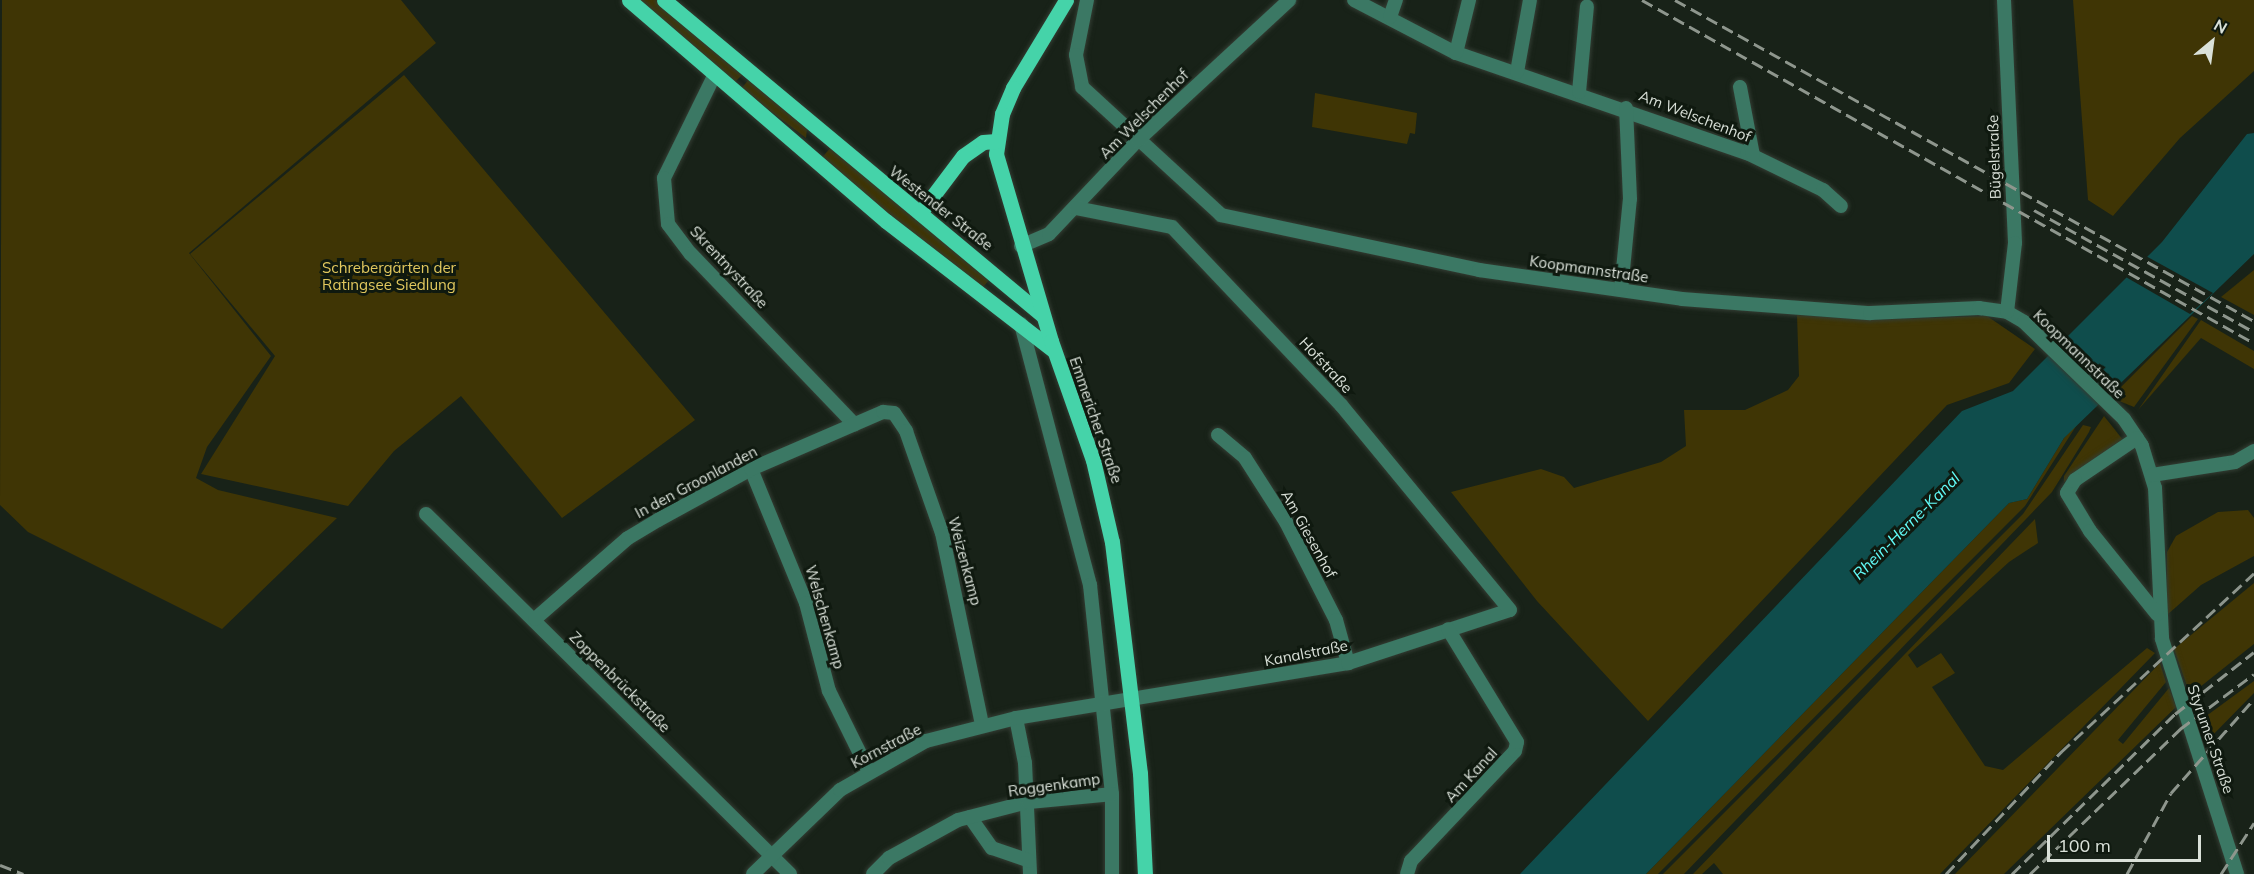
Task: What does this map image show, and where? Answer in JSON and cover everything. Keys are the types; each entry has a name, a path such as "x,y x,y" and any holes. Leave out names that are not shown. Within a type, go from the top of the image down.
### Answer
{"main road":[{"path":"629,0 797,145 1021,324 1049,343"},
{"name":"Westender Straße","path":"664,0 815,129 1043,316"},
{"name":"Emmericher Straße","path":"1066,0 1013,88 996,141 998,172 1043,316 1049,343 1103,498 1132,701 1145,874"},
{"path":"797,145 812,141 815,129"},
{"path":"920,213 963,156 983,142 996,141"},
{"path":"1021,324 1032,326 1043,316"}],"street":[{"name":"Am Welschenhof","path":"1021,246 1049,234 1138,140 1290,0"},
{"name":"Am Welschenhof","path":"1354,0 1456,53 1626,108 1753,155 1823,190 1841,207"},
{"path":"1390,17 1396,0"},
{"path":"1456,53 1469,0"},
{"path":"1517,72 1530,0"},
{"name":"Bügelstraße","path":"2004,0 2014,243 2007,312"},
{"name":"Koopmannstraße","path":"1088,3 1076,55 1082,87 1205,204 1230,218 1476,270 1621,290 1866,313 1979,308 2007,312 2044,342 2112,408 2137,438 2153,481"},
{"path":"1579,92 1587,6"},
{"name":"Skrentnystraße","path":"715,74 684,127 664,178 668,224 691,254 854,424"},
{"name":"Am Welschenhof","path":"1740,87 1753,155"},
{"name":"Am Welschenhof","path":"1621,290 1630,199 1626,108"},
{"name":"Hofstraße","path":"1076,208 1172,227 1341,405 1510,610"},
{"path":"1021,324 1076,517 1090,585 1112,794 1112,874"},
{"path":"1030,353 1049,343"},
{"name":"In den Groonlanden","path":"535,619 628,538 751,469 854,424 894,413"},
{"name":"Weizenkamp","path":"894,413 902,420 942,533 982,725"},
{"name":"Am Giesenhof","path":"1218,435 1245,458 1286,522 1336,620 1348,663"},
{"name":"Styrumer Straße","path":"2137,438 2075,480 2067,493 2090,531 2157,614"},
{"path":"2153,481 2235,462 2254,451"},
{"name":"Welschenkamp","path":"751,469 805,600 829,692 869,772"},
{"name":"Styrumer Straße","path":"2153,481 2157,614 2237,874"},
{"name":"Zoppenbrückstraße","path":"426,514 535,619 790,874"},
{"name":"Kanalstraße","path":"1102,703 1132,701 1348,663 1510,610"},
{"name":"Am Kanal","path":"1407,874 1411,861 1515,751 1517,742 1448,629"},
{"name":"Kornstraße","path":"753,874 840,790 926,741 982,725 1102,703"},
{"path":"970,817 992,848 1029,867 1028,802 1016,718"},
{"name":"Roggenkamp","path":"873,874 889,858 970,817 1028,802 1112,794"}],"green space":[{"path":"2,0 401,0 436,43 189,253 271,356 207,447 196,478 218,490 337,518 222,629 28,532 0,505"},
{"path":"636,0 657,0 743,74 734,83"},
{"path":"2073,0 2254,0 2254,71 2180,138 2113,216 2088,200"},
{"name":"Schrebergärten der Ratingsee Siedlung","path":"404,75 695,420 562,518 461,396 394,451 348,506 201,474 275,356 190,254"},
{"path":"749,79 807,129 806,138 741,89"},
{"path":"1315,93 1417,113 1415,134 1410,133 1407,144 1312,127"},
{"path":"832,146 991,278 983,287 819,161"},
{"path":"2254,270 2254,315 2221,297"},
{"path":"1797,315 1869,320 1987,316 2035,349 2009,383 1947,405 1648,721 1537,601 1451,492 1541,469 1564,477 1574,488 1661,462 1686,446 1684,410 1745,410 1788,390 1799,376"},
{"path":"2192,316 2198,319 2134,407 2119,401 2113,395"},
{"path":"2201,320 2254,351 2254,369 2201,338 2138,410"},
{"path":"2104,416 2123,440 2064,482 2064,476"},
{"path":"2080,420 2025,506 1658,874 1646,874 2009,503 2027,499 2064,438"},
{"path":"2083,425 2091,427 2089,432 2052,492 1684,874 1663,874 2023,514"},
{"path":"2248,510 2254,518 2254,556 2201,585 2167,615 2167,552 2176,536 2218,512"},
{"path":"2035,519 2038,543 2009,562 1908,655 1917,668 1941,653 1955,673 1932,687 1985,766 2003,770 2147,648 2155,653 1940,874 1723,874 1714,863 1702,874 1693,874"},
{"path":"2254,583 2254,644 2190,695 2174,649"},
{"path":"2160,663 2166,682 2118,740 2123,744 2169,688 2176,707 2004,874 1955,874"},
{"path":"2254,681 2254,693 2206,742 2198,722"}],"water":[{"name":"Rhein-Herne-Kanal","path":"2254,133 2254,254 2064,438 2027,499 2009,503 1646,874 1520,874 1962,411 2013,391 2162,242 2247,134"}],"pier":[{"path":"2144,255 2213,293 2190,314 2124,276"}],"railway":[{"path":"1642,0 2254,343"},
{"path":"1675,0 2254,321"},
{"path":"2034,210 2254,332"},
{"path":"1946,874 2061,752 2254,573"},
{"path":"2012,874 2175,714 2254,652"},
{"path":"2030,874 2180,729 2254,674"},
{"path":"2127,874 2171,793 2254,699"},
{"path":"2221,874 2254,823"},
{"path":"0,865 23,874"}]}
